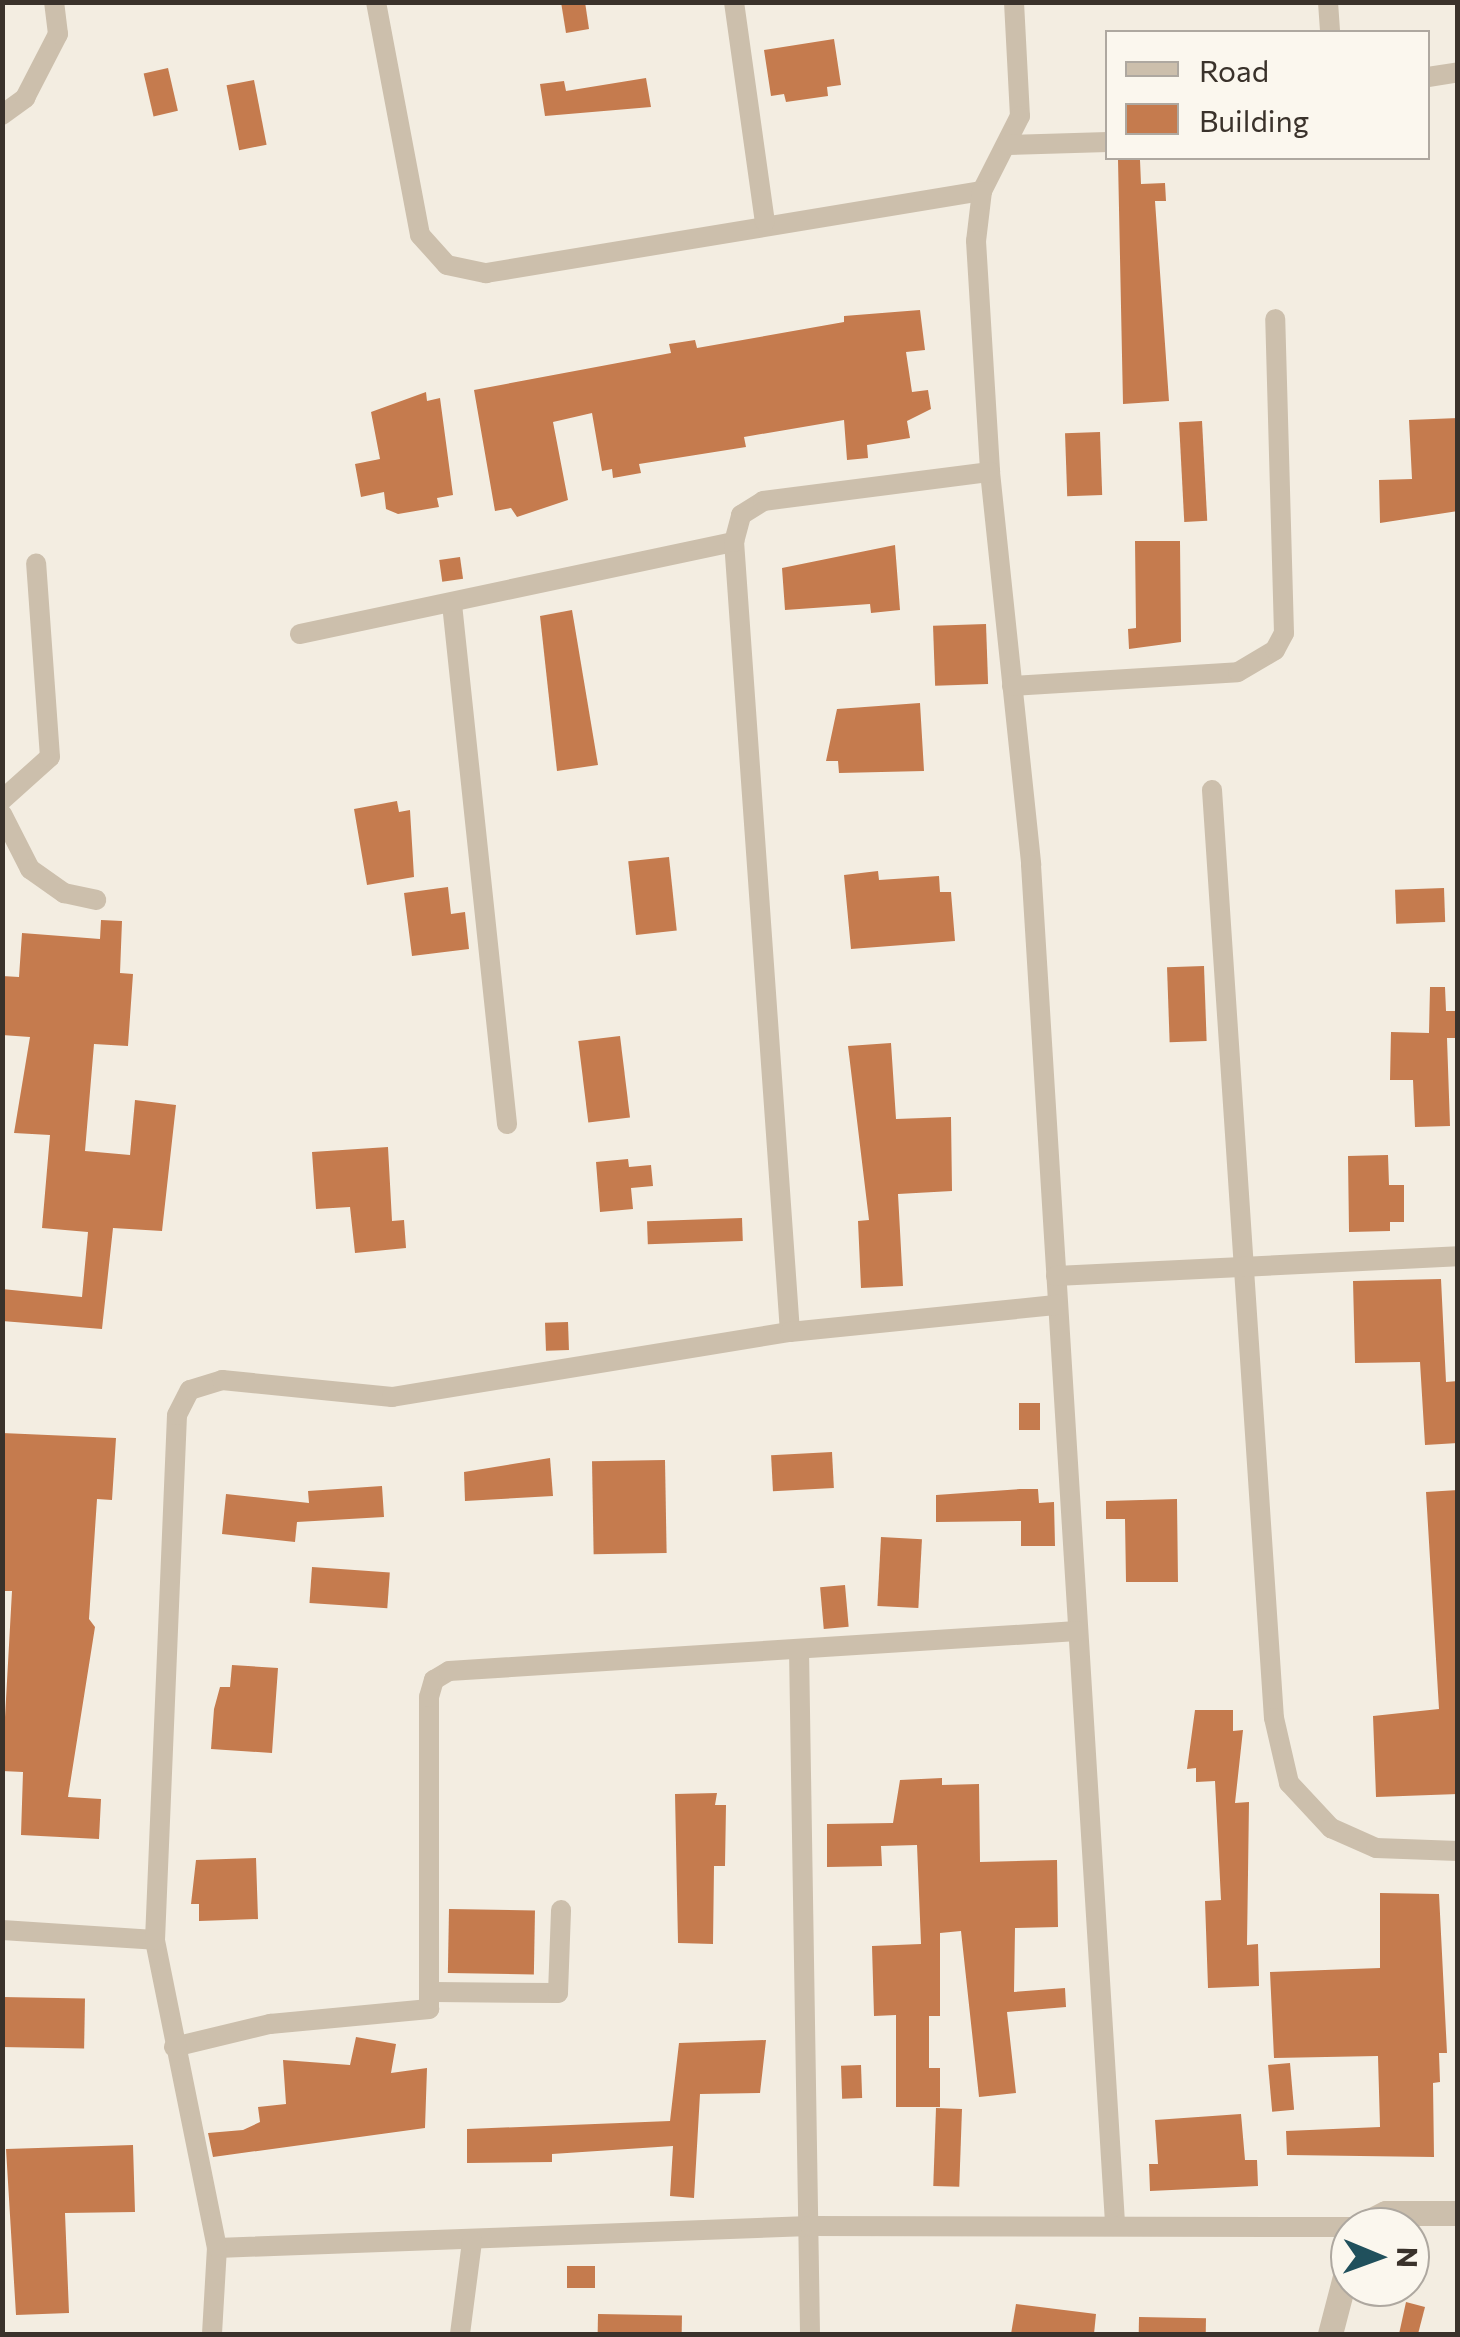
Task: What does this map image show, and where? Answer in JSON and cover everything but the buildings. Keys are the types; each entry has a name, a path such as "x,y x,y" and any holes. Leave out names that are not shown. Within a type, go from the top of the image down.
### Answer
{"street":[{"path":"2,115 25,98 58,34 54,2"},
{"path":"376,2 420,236 447,265 486,273 765,222 982,191"},
{"path":"734,2 765,222"},
{"path":"1014,2 1023,80 1008,144 982,191 976,242 990,472 1012,686 1056,1276 1115,2223"},
{"path":"1328,2 1330,30"},
{"path":"1430,77 1458,72"},
{"path":"1008,144 1105,142"},
{"path":"1012,686 1238,672 1275,650 1284,634 1275,319"},
{"path":"790,1332 734,542 741,515 764,501 990,472"},
{"path":"300,634 734,542"},
{"path":"2,800 50,757 36,564"},
{"path":"452,604 507,1124"},
{"path":"1212,790 1239,1263 1274,1718 1289,1782 1331,1828 1376,1848 1458,1851"},
{"path":"2,814 30,869 64,894 96,900"},
{"path":"1056,1276 1239,1263 1458,1256"},
{"path":"212,2334 217,2248 155,1940 177,1415 190,1390 222,1380 392,1397 790,1332 1058,1305"},
{"path":"174,2047 270,2024 411,2016 429,2009 434,1992 434,1680 449,1671 1077,1631"},
{"path":"798,1648 810,2334"},
{"path":"434,1992 558,1993 561,1910"},
{"path":"2,1930 155,1940"},
{"path":"1430,2213 1458,2213"},
{"path":"217,2248 810,2226 1115,2223 1330,2227"},
{"path":"460,2334 472,2241"},
{"path":"1330,2334 1337,2307"}]}
